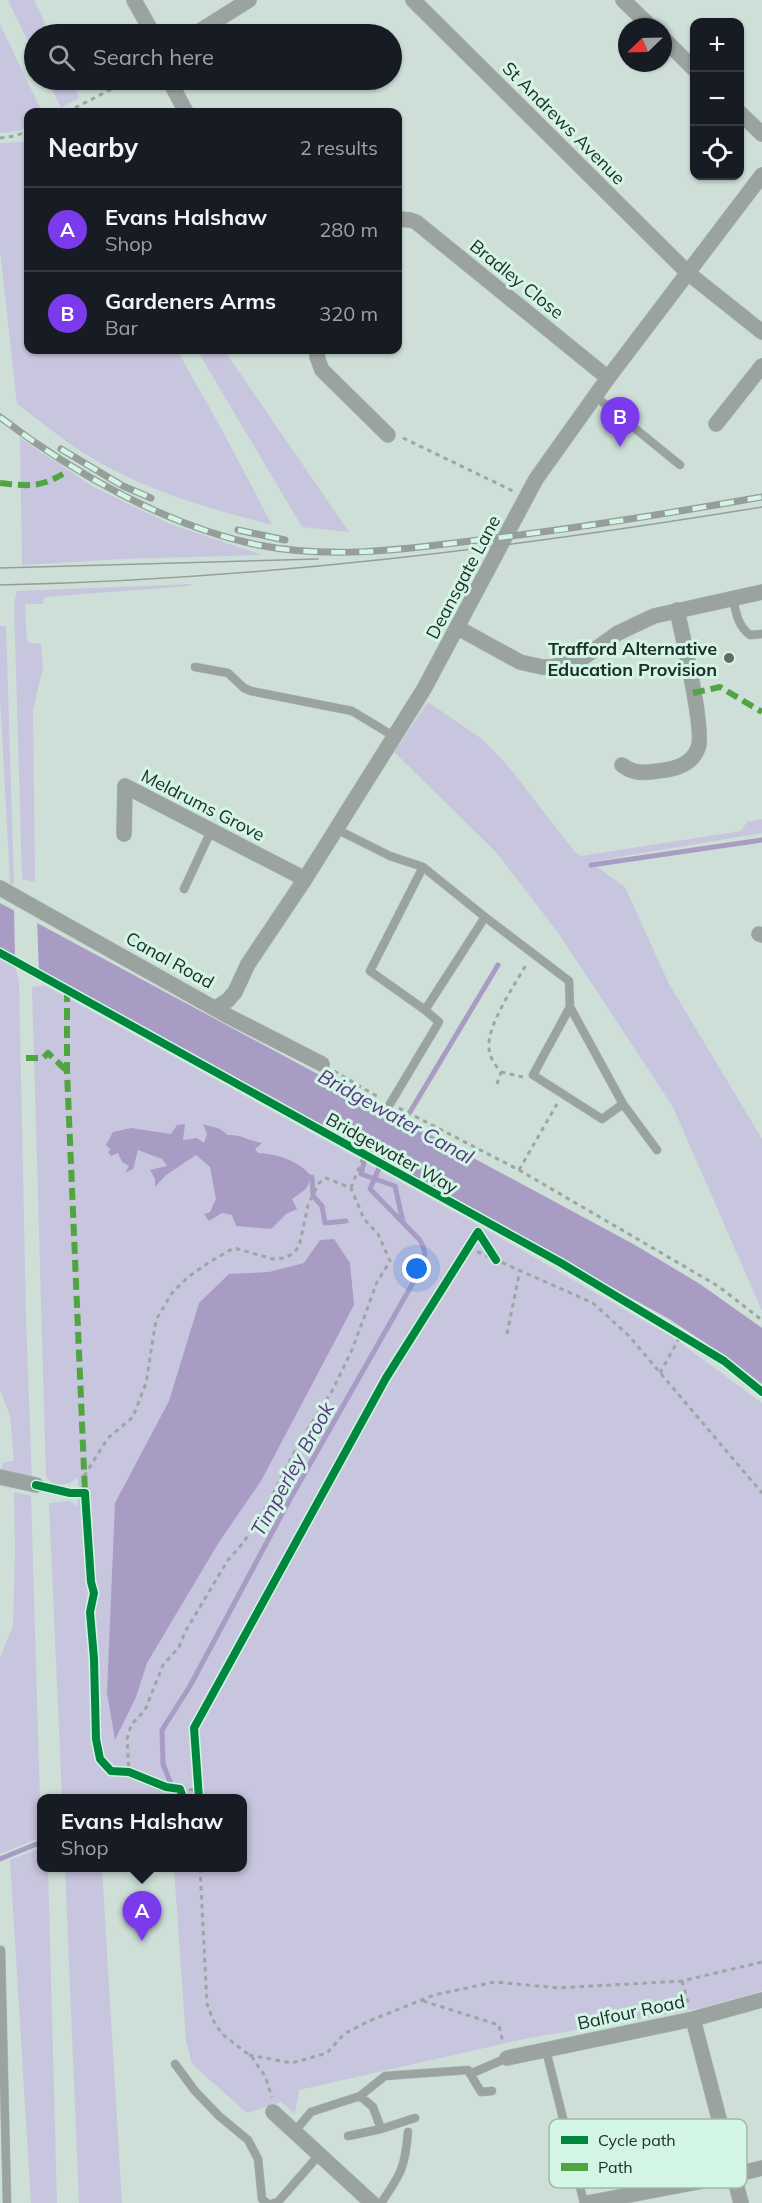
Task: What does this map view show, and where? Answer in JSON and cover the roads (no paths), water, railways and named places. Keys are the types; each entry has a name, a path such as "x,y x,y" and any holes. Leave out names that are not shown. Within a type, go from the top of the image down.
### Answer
{"street":[{"path":"134,0 147,24"},
{"path":"211,24 249,0"},
{"name":"St Andrews Avenue","path":"413,0 688,273 762,332"},
{"path":"623,0 642,18"},
{"path":"672,47 690,65"},
{"path":"174,90 184,108"},
{"path":"744,117 762,135"},
{"name":"Deansgate Lane","path":"216,1008 228,1000 241,983 248,964 395,737 458,628 526,497 552,456 608,378 762,175"},
{"name":"Bradley Close","path":"402,218 416,222 608,378"},
{"path":"317,354 322,370 388,435"},
{"path":"716,424 757,384 762,366"},
{"path":"458,628 520,662 552,667 580,660 627,628 654,615 762,592"},
{"path":"622,765 628,770 639,773 674,768 689,760 699,747 699,729 677,610"},
{"name":"Meldrums Grove","path":"124,834 125,786 305,879"},
{"name":"Canal Road","path":"0,888 230,1017 322,1064"},
{"path":"0,1477 36,1485"},
{"name":"Balfour Road","path":"507,2058 693,2019 762,2000"},
{"path":"693,2019 719,2119"},
{"path":"273,2112 372,2203"},
{"path":"747,2172 762,2168"},
{"path":"585,2203 665,2188"},
{"path":"737,2188 741,2203"}],"lane":[{"path":"595,396 680,465"},
{"path":"733,598 736,615 744,631 750,635 762,634"},
{"path":"195,667 228,673 244,688 251,691 352,711 395,737"},
{"path":"336,829 390,856 423,867 569,981 570,1006 623,1104 657,1150"},
{"path":"184,889 211,831"},
{"path":"390,1104 439,1022 370,971 423,867"},
{"path":"425,1010 485,917"},
{"path":"570,1006 533,1075 602,1119 623,1104"},
{"path":"1,1950 7,2203"},
{"path":"546,2050 564,2119"},
{"path":"470,2074 507,2058"},
{"path":"175,2064 195,2091 219,2116 248,2140 258,2159 262,2199 267,2203"},
{"path":"294,2132 311,2112 360,2096 385,2076 468,2070 481,2092 492,2091"},
{"path":"360,2096 373,2108 381,2129"},
{"path":"348,2136 381,2129 415,2118"},
{"path":"381,2203 400,2175 406,2157 408,2133"},
{"path":"273,2203 278,2202 320,2155"},
{"path":"581,2188 585,2203"}],"waterway":[{"name":"Timperley Brook","path":"591,865 762,840"},
{"name":"Timperley Brook","path":"410,1112 498,965"},
{"path":"364,1163 361,1174 395,1186 403,1222"},
{"name":"Timperley Brook","path":"175,1794 163,1764 162,1730 190,1686 290,1499 422,1267 425,1253 419,1239 370,1189 379,1168"},
{"path":"312,1177 313,1196 322,1206 325,1223 346,1221"},
{"name":"Timperley Brook","path":"0,1859 37,1844"}],"tram line":[{"path":"0,585 192,576 382,560 573,536 762,507"},
{"path":"0,568 318,559"}],"railway":[{"path":"0,417 58,458 122,495 156,511 190,525 258,545 311,552 364,552 507,537 762,497"},
{"path":"61,449 123,486 151,498"},
{"path":"238,530 285,540"}],"place":[{"name":"Gardeners Arms","path":"620,447"},
{"name":"Trafford Alternative Education Provision","path":"729,658"},
{"name":"Evans Halshaw","path":"142,1941"}],"water label":[{"name":"Bridgewater Canal","path":"396,1116"}]}
